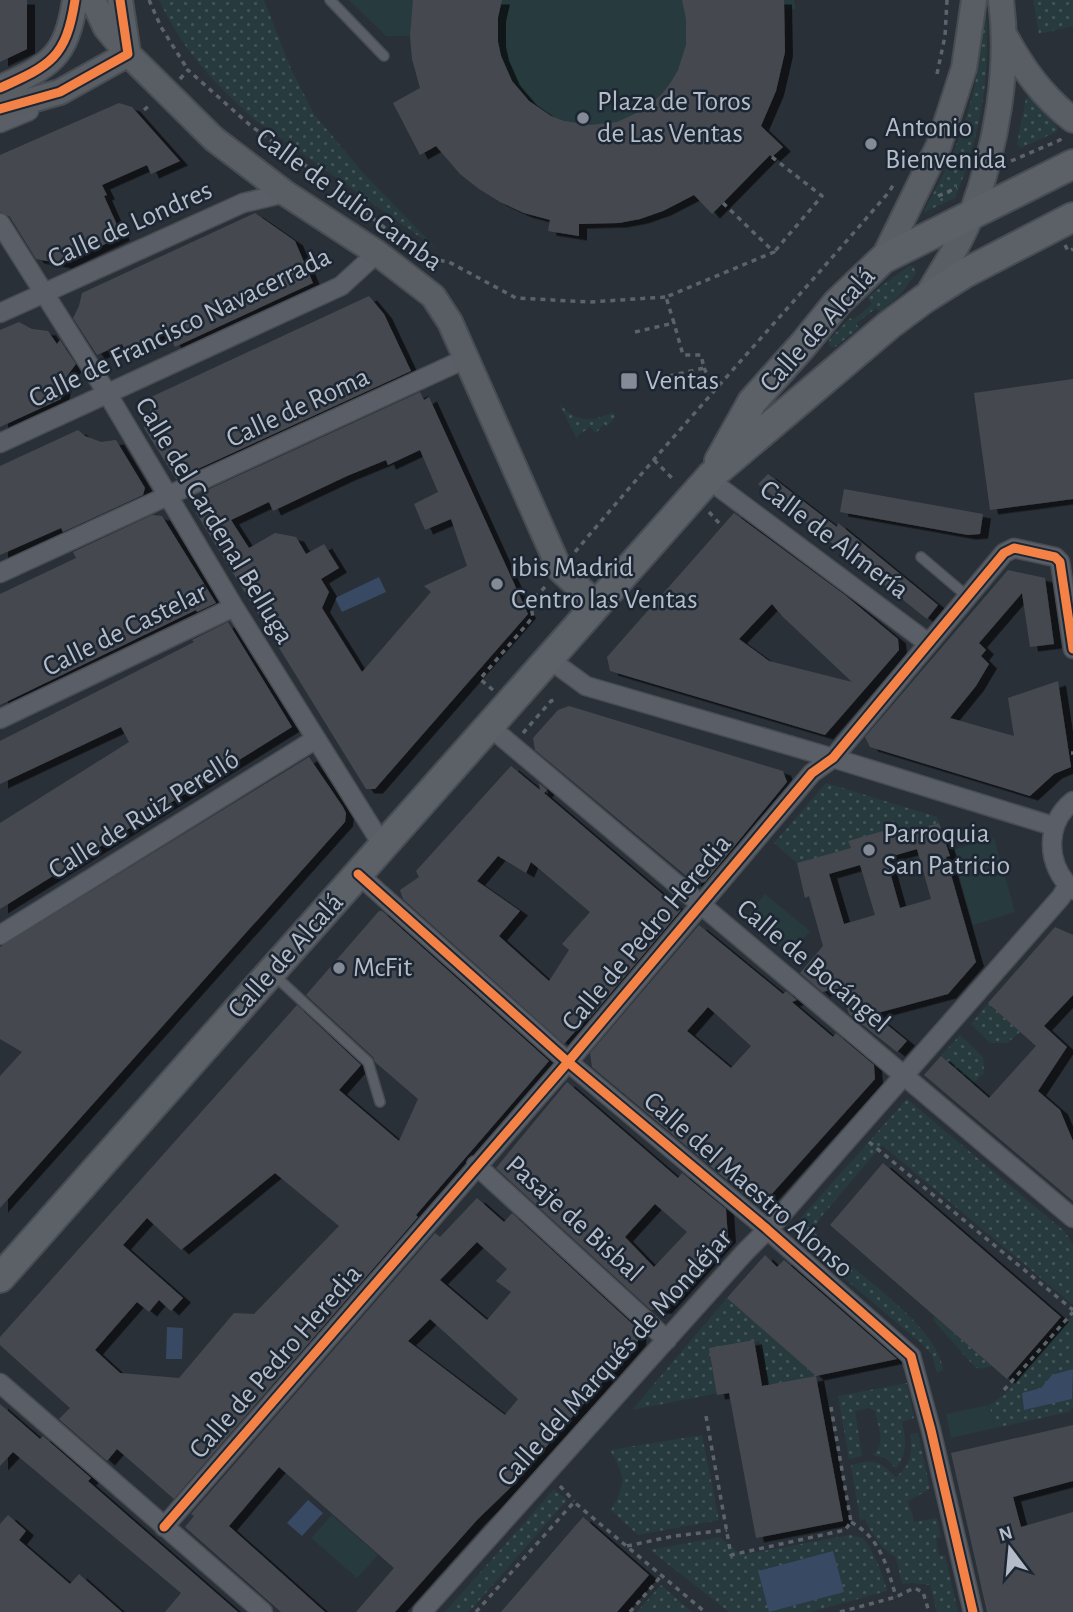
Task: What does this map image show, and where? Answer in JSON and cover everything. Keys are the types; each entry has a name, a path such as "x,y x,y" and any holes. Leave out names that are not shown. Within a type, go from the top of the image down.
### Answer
{"main road":[{"name":"Calle de Alcalá","path":"709,478 752,402 837,303 883,259 1073,164"},
{"name":"Calle de Alcalá","path":"0,1278 709,478 889,325 924,299 965,273 1073,217"}],"street":[{"path":"0,88 35,73 48,64 61,49 75,0"},
{"name":"Calle de Julio Camba","path":"93,0 106,28 128,54 214,139 285,193 377,253 433,296 450,322 560,570 597,604"},
{"path":"0,123 41,106 60,92 128,54 120,0"},
{"path":"883,259 939,145 964,68 975,0"},
{"path":"924,299 971,215 983,175 1002,87 1005,36 1001,0"},
{"path":"1005,36 1018,61 1041,92 1073,120"},
{"path":"0,109 60,92"},
{"name":"Calle de Londres","path":"0,313 243,203 285,193"},
{"name":"Calle del Cardenal Belluga","path":"0,223 107,393 234,607 383,846"},
{"name":"Calle de Francisco Navacerrada","path":"0,443 341,286 377,253"},
{"name":"Calle de Roma","path":"0,573 465,359"},
{"name":"Calle de Almería","path":"709,478 928,643"},
{"name":"Calle de Pedro Heredia","path":"164,1527 568,1062 812,773 833,758 1004,553 1014,548 1055,556 1060,562 1073,649"},
{"name":"Calle de Castelar","path":"0,719 234,607"},
{"path":"548,659 586,686 1053,826"},
{"name":"Calle de Bocángel","path":"489,726 1073,1218"},
{"name":"Calle de Ruiz Perelló","path":"0,935 316,739"},
{"path":"1070,887 1054,859 1053,826 1062,810 1073,802"},
{"name":"Calle del Maestro Alonso","path":"358,874 568,1062 767,1228 911,1356 973,1612"},
{"name":"Calle del Marqués de Mondéjar","path":"422,1612 775,1222 1070,887"},
{"name":"Pasaje de Bisbal","path":"476,1165 667,1339"},
{"path":"0,1383 263,1612"}],"lane":[{"path":"330,0 384,56"},
{"path":"921,557 968,597"},
{"path":"271,972 368,1062 380,1102"}],"path":[{"path":"149,0 161,27 188,71 251,126 423,258 449,262 516,298 590,302 666,297 774,252 822,196 772,157"},
{"path":"936,80 945,36 947,0"},
{"path":"144,110 167,93 188,71"},
{"path":"654,460 801,295 895,181"},
{"path":"723,203 774,252"},
{"path":"666,297 683,355 701,355 715,391"},
{"path":"635,332 674,323"},
{"path":"669,376 704,368"},
{"path":"513,745 551,701 557,699"},
{"path":"866,1139 1073,1311 1004,1390"},
{"path":"706,1416 732,1555 845,1530 851,1522 831,1407"},
{"path":"558,1485 574,1502 705,1612"},
{"path":"476,1612 574,1502"},
{"path":"851,1522 863,1529 885,1557 896,1597"},
{"path":"627,1546 674,1536 727,1530"},
{"path":"630,1612 662,1575"},
{"path":"840,1612 896,1597 914,1588 923,1592 929,1612"}],"green space":[{"path":"159,0 264,0 291,69 314,114 363,173 438,250 255,120 226,93 189,51"},
{"name":"Plaza de Toros de Las Ventas","path":"349,0 794,0 796,9 785,10 781,70 773,99 760,127 783,147 770,156 723,203 724,206 715,216 694,195 666,209 639,218 579,224 579,236 548,231 550,220 502,201 487,192 447,160 436,147 420,155 393,103 420,88 412,59 410,36 386,36"},
{"path":"1033,0 1073,0 1073,26 1039,34"},
{"path":"984,7 987,60 983,100 969,159 955,198 925,212 951,157 971,101 980,55"},
{"path":"1029,97 1058,128 1056,132 1021,148 1017,144 1026,98"},
{"path":"909,266 913,266 916,273 901,294 880,312 876,308 856,324 859,328 835,347 830,347 829,340 850,318 853,320 872,304 867,297"},
{"path":"559,403 571,414 584,419 598,418 613,412 615,417 607,427 604,424 596,433 590,427 576,437"},
{"path":"826,783 937,817 939,823 885,838 883,831 849,841 851,848 797,863 774,843"},
{"path":"994,838 1015,912 973,925 952,850"},
{"path":"765,894 810,931 790,955 745,918"},
{"path":"988,1003 1020,1032 1007,1043 990,1043 971,1024"},
{"path":"960,1035 983,1057 984,1073 973,1083 941,1056"},
{"path":"907,1099 1064,1231 1073,1244 1073,1305 882,1145 814,1228 819,1240 872,1282 927,1336 938,1354 943,1370 937,1373 932,1355 922,1344 799,1240 799,1220"},
{"path":"727,1298 816,1376 768,1385 759,1341 712,1349 719,1393 632,1410"},
{"path":"1073,1315 1073,1407 1069,1412 995,1428 989,1405 1004,1395"},
{"path":"934,1316 992,1366 981,1369 975,1367 934,1321"},
{"path":"907,1383 914,1418 902,1422 905,1446 903,1457 896,1469 886,1458 872,1455 879,1446 880,1435 875,1411 869,1408 855,1411 862,1456 849,1459 838,1396"},
{"path":"989,1405 995,1428 951,1438 946,1414"},
{"path":"918,1433 930,1489 908,1501 914,1522 937,1518 941,1537 936,1538 939,1556 945,1555 958,1612 937,1612 930,1585 902,1584 896,1558 883,1548 865,1519 860,1520 851,1465 876,1462 896,1477 910,1458 910,1434"},
{"path":"702,1435 719,1520 638,1535 611,1510 622,1480 610,1450"},
{"path":"554,1489 567,1500 469,1612 445,1612"},
{"path":"332,1515 378,1555 357,1578 311,1538"},
{"path":"850,1535 863,1538 867,1544 878,1563 887,1591 811,1612 729,1612 650,1550 720,1537 741,1555"},
{"path":"661,1585 692,1612 637,1612"}],"water":[{"path":"379,577 386,592 342,612 335,598"},
{"path":"167,1327 183,1328 182,1359 166,1359"},
{"path":"1073,1369 1072,1399 1024,1410 1022,1393 1041,1388 1052,1375"},
{"path":"308,1500 323,1513 302,1536 287,1523"},
{"path":"833,1551 844,1592 769,1612 758,1571"}],"building":[{"path":"0,0 27,0 27,49 0,62"},
{"name":"Plaza de Toros de Las Ventas","path":"413,0 502,0 498,17 498,42 512,81 529,101 551,116 591,125 617,122 643,110 662,94 671,82 686,45 686,19 682,0 784,0 785,52 776,91 761,126 783,147 772,157 770,155 712,214 694,195 640,219 619,223 579,224 579,236 548,231 550,220 524,213 479,189 460,174 436,146 420,155 393,103 420,88 412,59 410,36"},
{"path":"119,103 132,107 180,161 151,174 147,165 102,185 107,195 104,196 122,236 64,264 36,259 10,217 0,212 0,155"},
{"path":"255,213 295,241 313,283 175,347 168,333 126,352 122,344 97,355 73,318 82,293"},
{"path":"369,296 384,314 411,371 176,479 144,428 151,408 151,397"},
{"path":"19,322 32,329 48,331 57,344 60,340 76,364 64,380 61,399 0,427 0,330"},
{"path":"1073,379 1073,499 990,510 974,393"},
{"path":"420,392 424,400 429,397 528,614 375,789 366,789 196,513 203,492","holes":["420,450 438,492 414,504 425,530 451,519 467,566 424,586 431,592 362,672 322,608 329,592 321,579 339,568 324,544 306,554 296,537 275,533 249,548 231,520 269,502 273,511 347,476 386,460 388,465"]},
{"path":"78,430 101,442 116,440 145,488 143,495 63,532 61,528 0,555 0,466"},
{"path":"768,474 837,527 838,523 938,605 927,619 758,484"},
{"path":"844,489 983,514 980,534 968,535 840,512"},
{"path":"734,513 845,595 898,639 899,650 825,735 610,671 607,657","holes":["772,604 852,682 769,661 739,639"]},
{"path":"152,515 162,516 216,603 197,612 196,610 0,705 0,594 76,558 73,552"},
{"path":"1008,570 1045,578 1054,644 1030,647 1022,593 979,643 986,650 981,656 989,664 976,686 950,718 1014,736 1008,698 1058,681 1071,767 1054,774 1030,796 870,747 865,737"},
{"path":"228,622 292,727 0,909 0,823 129,742 121,727 0,784 0,741"},
{"path":"569,706 783,771 787,782 705,882 696,884 535,750 533,738 558,710"},
{"path":"309,757 343,807 346,813 345,822 0,1208 0,1076 22,1052 0,1039 0,947"},
{"path":"511,766 540,790 539,783 547,790 544,793 681,910 589,1019 587,1018 564,1044 403,899 400,890 419,877 416,871","holes":["498,856 526,873 531,862 590,912 562,944 569,950 549,981 499,936 520,911 477,881"]},
{"path":"939,823 950,856 946,857 976,962 948,994 874,1014 907,1041 897,1052 849,1014 841,988 822,992 800,973 823,946 809,896 805,898 797,863 851,848 848,841 883,831 885,838","holes":["917,849 931,899 900,908 886,858","860,865 875,915 844,924 829,874"]},
{"path":"379,911 382,911 549,1061 174,1499 117,1449 107,1461 59,1419 70,1408 0,1345 0,1337 297,1005 361,1065 339,1090 399,1141 418,1099 375,1062 373,1057 306,995","holes":["275,1173 339,1226 254,1314 234,1313 179,1378 120,1373 95,1350 137,1302 149,1312 159,1300 171,1311 183,1298 123,1245 147,1218 181,1250"]},
{"path":"699,925 783,994 786,991 797,1000 792,1002 833,1037 836,1033 874,1065 875,1079 761,1206 758,1206 592,1067 590,1053","holes":["708,1007 751,1046 731,1068 687,1031"]},
{"path":"1055,927 1073,935 1073,995 1044,1026 1067,1047 1038,1091 1060,1110 1073,1141 1073,1201 924,1075 941,1056 989,1098 1036,1046 988,1003"},
{"path":"567,1082 678,1178 682,1173 726,1209 728,1238 664,1309 651,1310 496,1168","holes":["655,1204 687,1232 654,1267 625,1237"]},
{"path":"883,1163 1061,1317 1007,1379 830,1225"},
{"path":"477,1198 504,1222 512,1213 639,1330 638,1341 513,1485 477,1520 395,1612 356,1612 394,1568 279,1467 229,1526 325,1612 281,1612 185,1527 194,1516 191,1514 435,1233 440,1237","holes":["477,1242 507,1269 496,1281 511,1292 487,1320 440,1280","430,1319 518,1399 505,1415 408,1341"]},
{"path":"765,1255 777,1267 784,1260 897,1359 816,1376 727,1298"},
{"path":"754,1340 762,1386 816,1376 843,1521 756,1538 729,1393 717,1395 709,1348"},
{"path":"0,1404 40,1439 43,1436 91,1478 88,1481 238,1612 165,1612 181,1593 13,1452 0,1466"},
{"path":"1073,1425 1073,1481 1013,1497 1021,1527 1073,1512 1073,1612 987,1612 951,1453"},
{"path":"8,1515 26,1531 19,1540 70,1584 79,1574 122,1612 0,1612 0,1524"},
{"path":"583,1517 649,1575 617,1612 501,1612"}],"cycle path":[{"path":"0,88 32,73 53,57 67,35 75,0"},
{"path":"0,109 60,92 128,54 120,0"},
{"path":"164,1527 568,1062 812,773 833,758 1004,553 1014,548 1055,557 1060,562 1073,649"},
{"path":"358,874 568,1062 767,1229 911,1356 973,1612"}],"place":[{"name":"Plaza de Toros de Las Ventas","path":"583,118"},
{"name":"Antonio Bienvenida","path":"871,144"},
{"name":"Ventas","path":"629,381"},
{"name":"ibis Madrid Centro las Ventas","path":"497,584"},
{"name":"Parroquia San Patricio","path":"869,850"},
{"name":"McFit","path":"339,968"}]}
